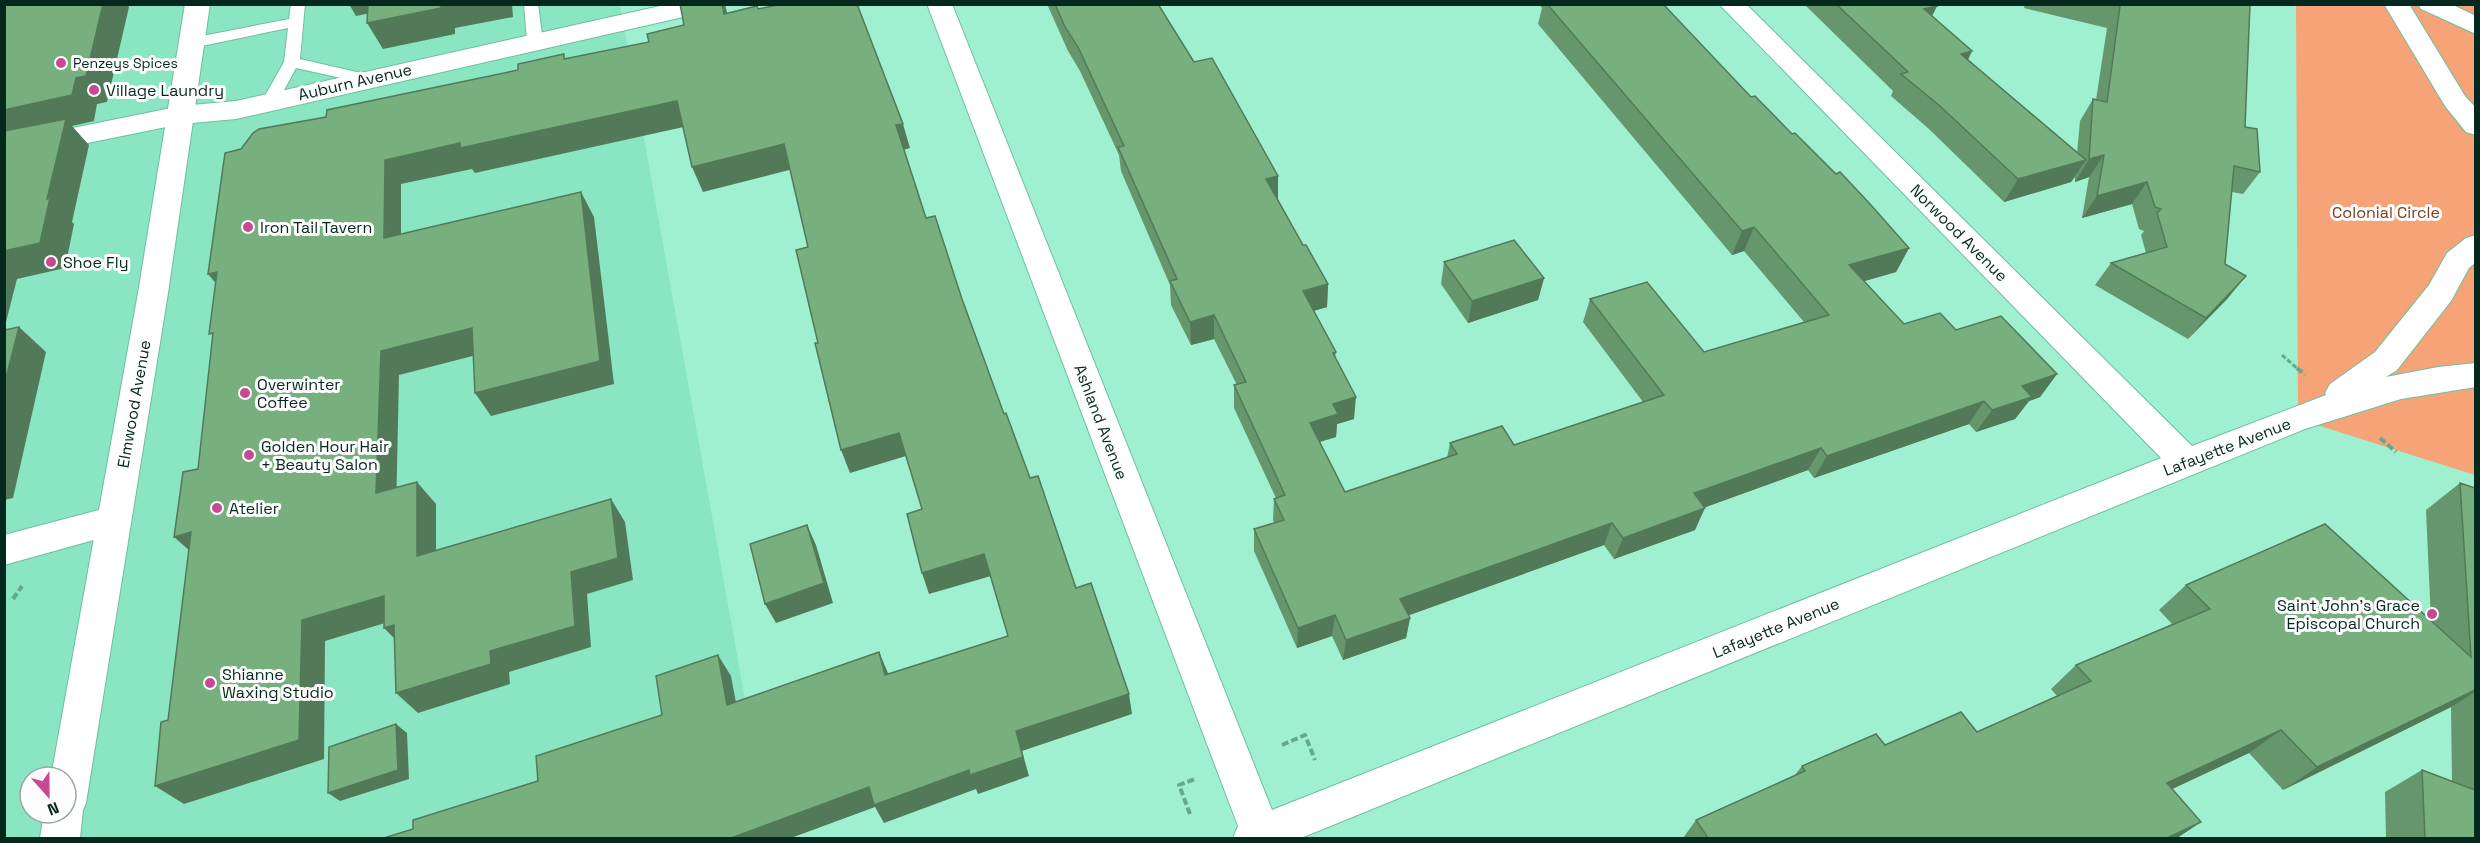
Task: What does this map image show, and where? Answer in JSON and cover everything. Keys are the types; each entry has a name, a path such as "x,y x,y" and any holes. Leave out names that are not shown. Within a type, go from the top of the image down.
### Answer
{"street":[{"name":"Elmwood Avenue","path":"72,765 198,4"},
{"name":"Auburn Avenue","path":"4,152 181,116 236,110 705,4"},
{"name":"Ashland Avenue","path":"939,4 1259,837"},
{"name":"Norwood Avenue","path":"1731,4 2187,462"},
{"path":"2396,4 2432,60 2454,100 2475,126"},
{"path":"2430,4 2475,26"},
{"name":"Lafayette Avenue","path":"2298,419 2352,386 2386,361 2440,293 2458,261 2475,245"},
{"name":"Lafayette Avenue","path":"1259,837 2298,419 2349,400 2409,383 2475,375"},
{"path":"4,550 114,521"}],"lane":[{"path":"270,101 292,62 298,4"},
{"path":"531,4 535,42"},
{"path":"192,43 296,22"},
{"path":"292,62 368,80"}],"path":[{"path":"2282,355 2305,375"},
{"path":"2380,438 2396,452"},
{"path":"1282,744 1305,735 1315,760"},
{"path":"1179,785 1190,814"}],"shaded area":[{"path":"5,5 620,5 770,838 5,838"}],"green space":[{"name":"Colonial Circle","path":"2296,5 2475,5 2475,475 2298,419"}],"building":[{"path":"4,4 103,4 86,76 76,78 72,95 4,110"},
{"path":"368,4 441,4 441,8 367,23"},
{"path":"680,4 722,4 724,14 757,6 758,9 782,4 857,4 903,124 896,125 926,218 935,216 962,299 1004,414 1006,413 1030,478 1038,476 1076,588 1091,583 1129,694 1016,731 1023,757 970,775 969,770 874,805 869,787 731,838 384,838 413,829 413,820 538,781 536,756 662,715 656,676 718,655 727,705 879,652 885,675 1008,636 984,554 922,573 907,514 922,509 899,433 841,450 815,343 818,343 796,250 808,247 784,144 692,167 677,101 460,148 460,143 385,160 384,238 581,192 600,361 475,393 472,328 381,351 376,493 417,482 417,556 611,499 618,558 571,572 575,626 490,651 491,664 396,693 394,625 384,628 384,596 302,620 299,740 155,786 161,722 168,720 191,532 174,537 183,472 198,469 213,333 209,334 217,272 208,274 225,153 241,149 259,129 326,117 327,110 518,70 518,64 564,54 564,59 649,42 647,34 684,25"},
{"path":"1055,4 1158,4 1194,62 1212,58 1278,176 1266,179 1328,284 1303,291 1336,352 1333,353 1356,397 1333,404 1338,414 1310,423 1345,492 1457,454 1450,443 1502,426 1514,445 1664,395 1590,299 1647,282 1704,352 1829,315 1754,227 1742,231 1547,4 1663,4 1751,97 1755,96 1836,174 1840,172 1909,248 1849,265 1904,324 1940,313 1956,330 2001,316 2057,374 2022,386 2032,397 1992,410 1984,401 1827,456 1821,448 1694,493 1705,508 1623,538 1612,523 1400,599 1410,618 1346,640 1335,615 1298,628 1254,529 1284,520 1274,499 1285,495 1234,385 1246,382 1214,315 1190,322 1170,281 1177,279 1118,147 1124,146 1078,47 1065,27"},
{"path":"1836,4 1935,4 1937,6 1924,9 1972,51 1961,54 2086,160 2018,179 1940,106 1901,74 1908,72"},
{"path":"2114,4 2250,4 2245,127 2257,129 2260,172 2234,166 2225,264 2246,276 2206,318 2111,263 2167,247 2157,213 2161,209 2155,207 2147,182 2097,196 2104,155 2089,159 2093,99 2107,102 2120,6"},
{"path":"66,119 47,199 50,198 40,243 4,251 4,131"},
{"path":"1514,240 1544,278 1472,301 1444,262"},
{"path":"19,327 4,386 4,330"},
{"path":"2460,483 2475,488 2475,690 2317,767 2281,730 2167,783 2201,822 2167,838 1708,838 1696,820 1805,771 1802,766 1876,734 1885,745 1961,712 1977,732 2091,681 2076,665 2210,609 2186,585 2325,524 2471,657"},
{"path":"807,525 824,583 765,604 750,544"},
{"path":"396,724 398,770 328,793 329,747"},
{"path":"2422,770 2475,790 2475,838 2425,838"}],"place":[{"name":"Penzeys Spices","path":"61,63"},
{"name":"Village Laundry","path":"94,90"},
{"name":"Iron Tail Tavern","path":"248,227"},
{"name":"Shoe Fly","path":"51,262"},
{"name":"Overwinter Coffee","path":"245,393"},
{"name":"Golden Hour Hair + Beauty Salon","path":"249,455"},
{"name":"Atelier","path":"217,508"},
{"name":"Saint John's Grace Episcopal Church","path":"2432,614"},
{"name":"Shianne Waxing Studio","path":"210,683"}]}
